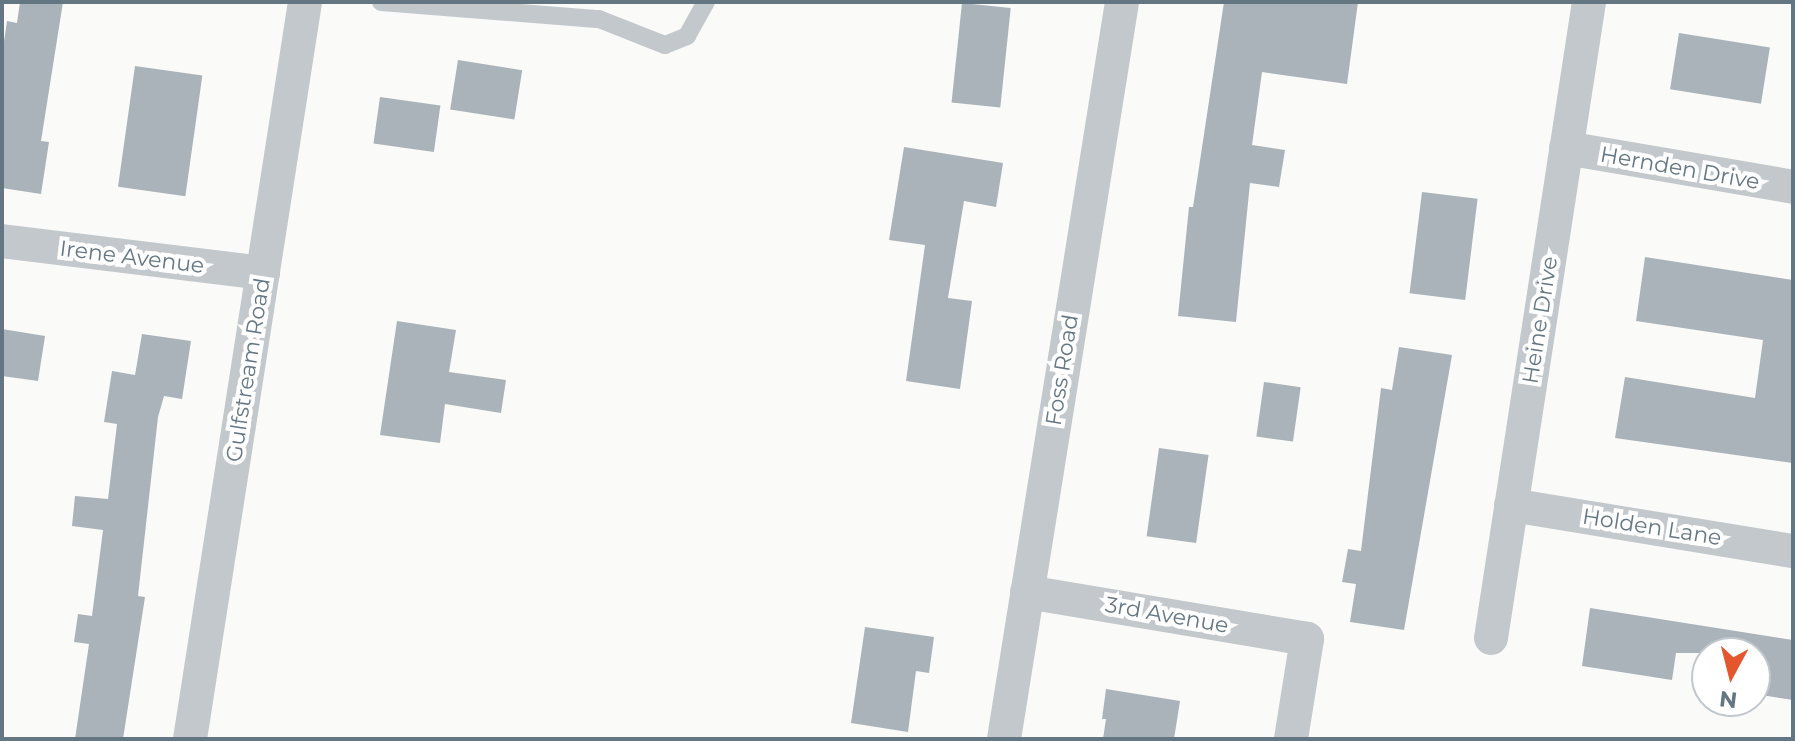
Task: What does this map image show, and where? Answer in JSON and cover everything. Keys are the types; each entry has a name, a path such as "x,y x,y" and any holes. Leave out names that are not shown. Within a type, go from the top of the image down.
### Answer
{"street":[{"name":"Gulfstream Road","path":"190,739 305,2"},
{"name":"Foss Road","path":"1004,739 1122,2"},
{"name":"Heine Drive","path":"1491,638 1589,2"},
{"name":"Hernden Drive","path":"1566,148 1793,187"},
{"name":"Irene Avenue","path":"2,241 263,273"},
{"name":"Holden Lane","path":"1511,505 1793,551"},
{"name":"3rd Avenue","path":"1027,592 1307,639 1291,739"}],"lane":[{"path":"381,2 599,19 665,45 687,36 706,2"}],"building":[{"path":"20,2 63,2 41,141 49,142 41,194 2,188 2,55 7,21 17,23"},
{"path":"1224,2 1358,2 1347,84 1262,72 1252,145 1285,150 1279,187 1250,183 1236,322 1178,316 1189,207 1193,207"},
{"path":"962,3 1011,8 1000,108 952,102"},
{"path":"1679,33 1770,47 1761,104 1670,89"},
{"path":"458,60 522,70 514,120 450,109"},
{"path":"135,66 202,75 185,196 118,187"},
{"path":"380,97 440,105 434,152 373,144"},
{"path":"904,147 1003,163 996,207 964,201 948,298 972,301 960,389 906,381 925,245 889,240"},
{"path":"1422,192 1478,199 1465,300 1410,293"},
{"path":"1645,257 1793,280 1793,463 1615,438 1625,377 1755,398 1763,340 1636,321"},
{"path":"397,321 456,330 449,372 506,380 501,413 445,404 440,443 380,435"},
{"path":"2,329 45,336 38,381 2,376"},
{"path":"142,334 191,341 182,399 164,396 158,417 138,596 145,597 123,739 75,739 89,644 74,642 78,614 92,616 103,530 72,526 75,496 108,499 117,424 104,422 112,371 135,375"},
{"path":"1399,347 1452,355 1404,630 1350,622 1356,584 1342,582 1348,549 1361,551 1381,388 1392,390"},
{"path":"1264,382 1301,387 1293,442 1256,436"},
{"path":"1159,448 1209,455 1196,543 1147,536"},
{"path":"1590,608 1793,640 1793,700 1771,697 1771,637 1691,637 1691,653 1676,653 1672,680 1582,666"},
{"path":"865,627 934,637 929,673 916,671 908,732 851,723"},
{"path":"1106,689 1180,701 1174,739 1103,739"}]}
